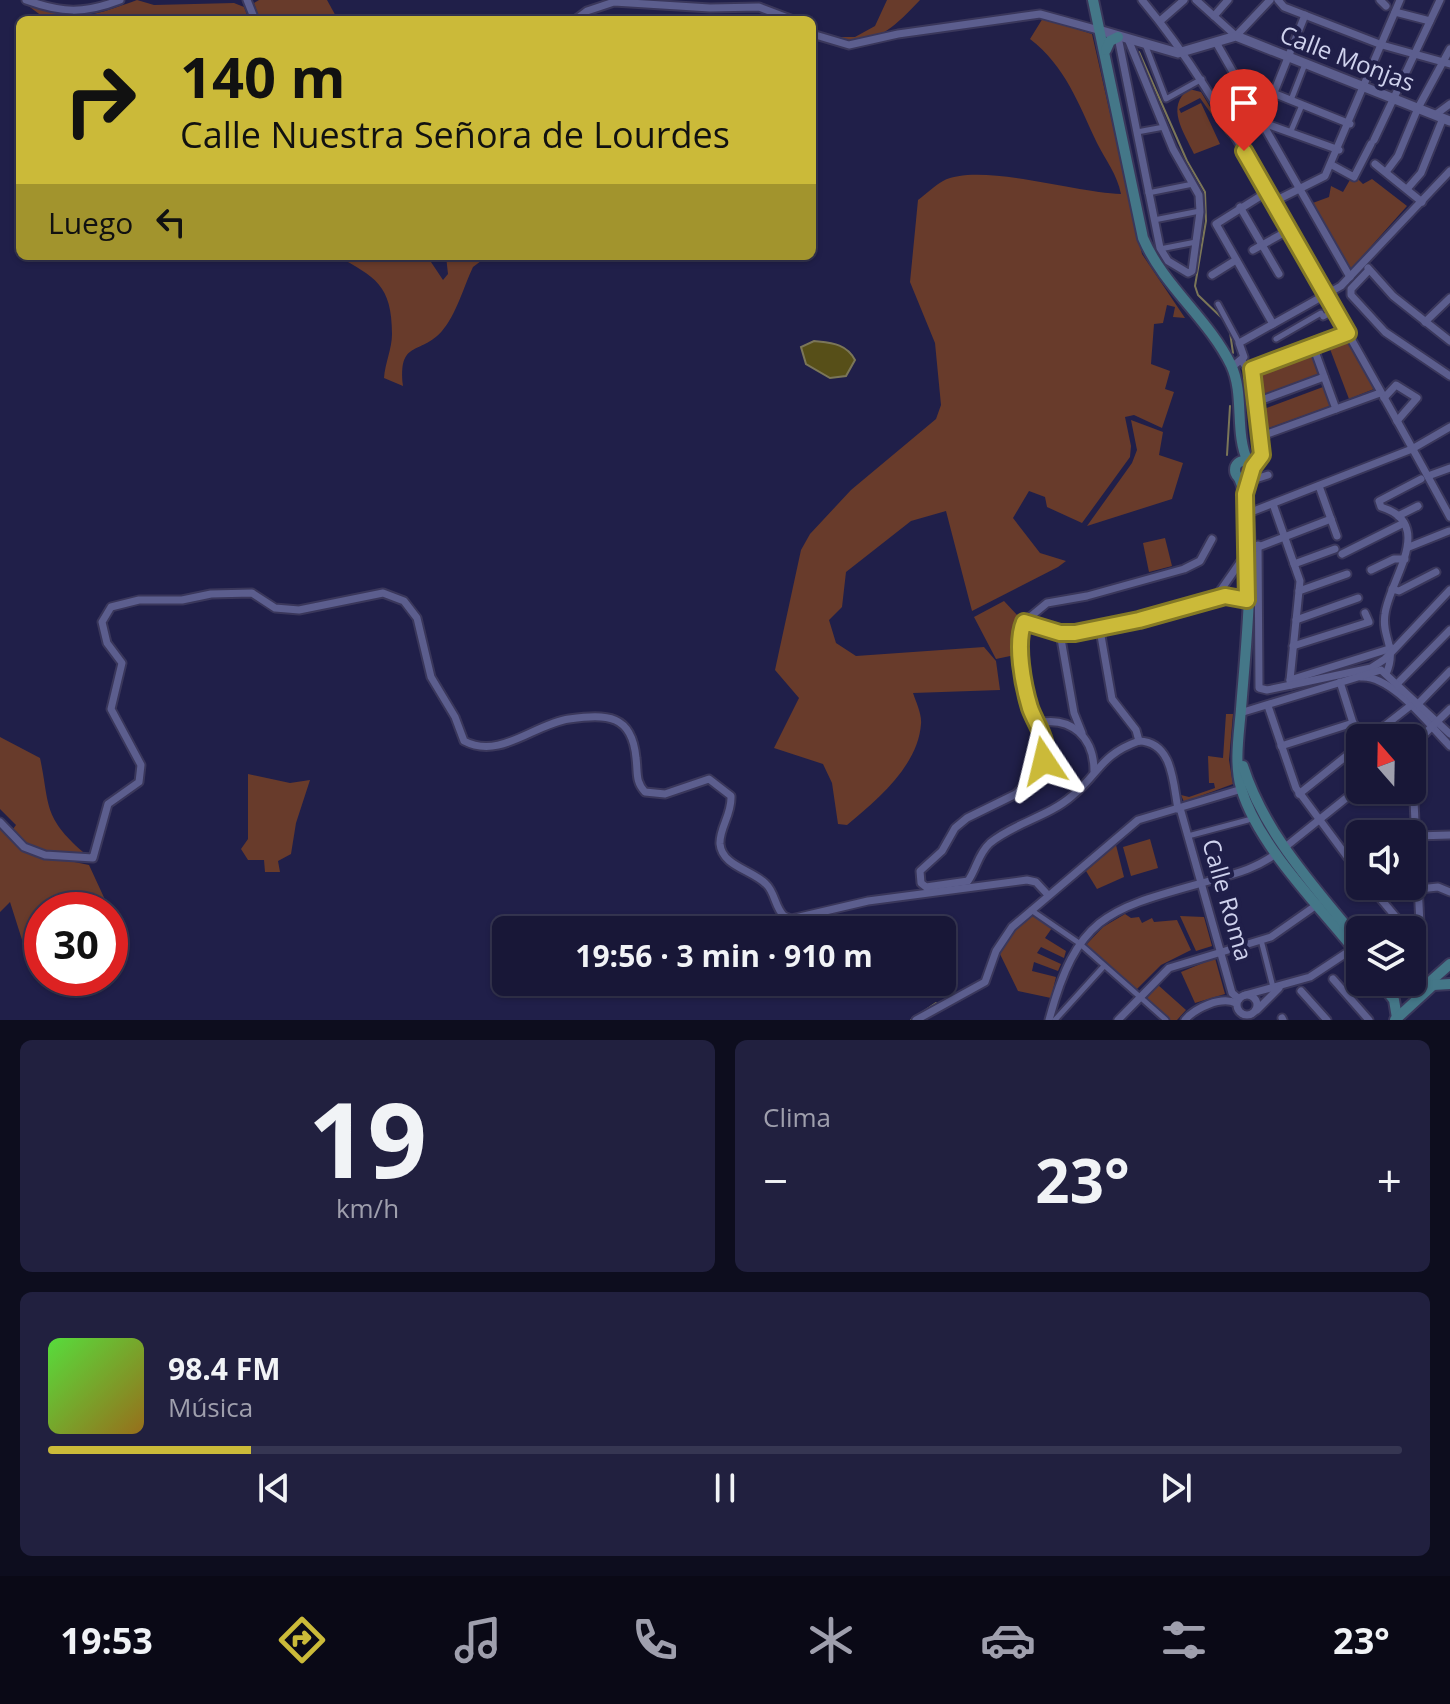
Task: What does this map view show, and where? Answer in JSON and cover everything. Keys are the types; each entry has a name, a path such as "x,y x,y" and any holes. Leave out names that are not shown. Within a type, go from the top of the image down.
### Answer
{"main road":[{"path":"1093,0 1106,50 1136,208 1152,260 1236,363 1247,470 1246,514 1253,548 1248,576 1240,713 1242,789 1252,814 1346,934"},
{"path":"1106,50 1110,41 1123,38"},
{"path":"1239,754 1259,811 1281,850 1318,904 1346,936"},
{"path":"1396,1019 1450,964"},
{"path":"1426,985 1450,984"},
{"path":"1391,996 1396,1019"}],"street":[{"path":"26,0 74,13 94,10 120,0"},
{"path":"1142,0 1185,52 1202,79 1327,293 1412,449 1424,478 1450,517"},
{"path":"1160,21 1184,0"},
{"path":"1196,0 1236,36"},
{"path":"1214,16 1228,0"},
{"path":"816,35 849,45 898,34 1040,14 1171,53 1185,52 1236,36 1270,0"},
{"path":"1278,0 1293,10 1382,45 1446,63"},
{"path":"1290,0 1293,10"},
{"path":"1273,202 1325,176 1332,165 1400,0"},
{"path":"1332,165 1354,177 1440,0"},
{"path":"580,16 614,2 710,8 759,7 783,16"},
{"path":"1395,12 1430,21"},
{"path":"1235,136 1261,122 1305,15"},
{"name":"Calle Monjas","path":"1236,36 1443,118"},
{"path":"1123,38 1193,184 1200,211 1192,271 1188,273 1162,252 1153,221 1123,38"},
{"path":"1145,44 1166,99 1202,79"},
{"path":"1217,44 1350,277"},
{"path":"1386,172 1398,156 1418,108 1446,63 1450,49"},
{"path":"1291,100 1305,64"},
{"path":"1273,93 1350,124"},
{"path":"1407,189 1421,173 1450,104"},
{"path":"1291,131 1302,105"},
{"path":"1261,122 1339,150"},
{"path":"1136,132 1164,127"},
{"path":"1375,164 1422,202"},
{"path":"1450,171 1367,266 1351,289 1351,295 1385,332 1450,376"},
{"path":"1147,193 1193,184"},
{"path":"1267,192 1216,224 1273,324"},
{"path":"1240,207 1279,274"},
{"path":"1153,221 1200,211"},
{"path":"1253,250 1280,235"},
{"path":"1152,260 1162,252 1196,242"},
{"path":"1212,275 1236,260"},
{"path":"1239,343 1327,293 1367,266"},
{"path":"1367,266 1425,322 1450,341"},
{"path":"1425,322 1450,298"},
{"path":"1218,304 1244,357 1236,363 1251,373"},
{"path":"1276,339 1321,313 1323,317 1336,310"},
{"path":"1247,470 1262,455 1251,373 1254,368 1348,333"},
{"path":"1313,346 1336,409"},
{"path":"1254,403 1324,377"},
{"path":"1259,442 1336,409 1382,395 1396,385 1417,398 1397,421"},
{"path":"1246,514 1412,449 1450,427"},
{"path":"1386,674 1393,649 1384,615 1409,547 1401,520 1395,511 1381,507 1379,501 1450,468"},
{"path":"1247,470 1269,475"},
{"path":"1319,486 1337,536"},
{"path":"1273,504 1294,564 1299,591 1290,682"},
{"path":"1294,564 1338,552 1401,520 1418,506"},
{"path":"1214,598 1253,548 1331,519"},
{"path":"1409,547 1449,531"},
{"path":"1100,630 1112,699 1136,730 1139,741 1107,757 1073,796 1056,808 992,842 979,856 968,881 926,887 918,876 920,871 942,851 955,828 967,818 1016,794 1033,781 1043,767 1046,751 1030,707 1019,634 1024,622 1037,610 1064,598 1087,596 1184,569 1200,561 1212,539"},
{"path":"1253,548 1259,688 1267,690 1393,649"},
{"path":"1371,570 1394,559 1405,559"},
{"path":"1392,589 1399,591 1436,572"},
{"path":"1299,591 1347,574"},
{"path":"1230,581 1238,576 1248,576"},
{"path":"1230,581 1229,590 1247,617"},
{"path":"1290,682 1371,668 1450,590"},
{"path":"0,822 24,847 45,855 93,858 108,804 139,782 141,765 111,709 122,663 107,643 102,622 111,607 139,600 252,593 275,608 299,610 383,593 404,601 417,618 431,677 455,717 464,741 476,748 504,744 564,719 599,716 621,722 631,733 637,784 645,792 665,794 709,779 731,796 732,811 720,837 720,849 729,861 768,885 784,916 791,919 868,901 1027,880 1036,882 1048,895"},
{"path":"1024,622 1060,633 1100,630 1214,598 1247,600"},
{"path":"1296,620 1358,598"},
{"path":"1037,610 1043,629"},
{"path":"1293,646 1369,622 1365,613"},
{"path":"1397,684 1450,630"},
{"path":"1060,633 1074,713 1094,753 1094,771"},
{"path":"1240,713 1375,670 1386,674 1397,684 1450,746"},
{"path":"1387,724 1414,705 1450,671"},
{"path":"1355,677 1380,679 1414,705"},
{"path":"1311,679 1319,680 1326,687"},
{"path":"1281,746 1353,723 1340,682"},
{"path":"1268,706 1299,794 1346,857"},
{"path":"1426,734 1450,709"},
{"path":"1062,722 1074,713"},
{"path":"1038,723 1062,722 1082,733"},
{"path":"1435,726 1450,734"},
{"name":"Calle Roma","path":"1139,741 1151,743 1167,758 1232,993 1240,999"},
{"path":"1094,753 1107,757"},
{"path":"1299,794 1346,756"},
{"path":"916,1020 985,982 1003,938 1048,895 1138,820 1242,789"},
{"path":"1052,1020 1062,975 1079,943 1104,918 1120,908 1260,866 1346,798"},
{"path":"1188,836 1248,820"},
{"path":"1426,836 1450,835"},
{"path":"1426,888 1438,887 1450,892"},
{"path":"1382,900 1395,916"},
{"path":"1118,1020 1169,968 1271,937 1318,904"},
{"path":"1031,910 1079,943 1166,1020"},
{"path":"1261,939 1273,987"},
{"path":"1240,999 1239,1012 1248,1018 1275,990 1318,973 1346,956"},
{"path":"1052,1020 1104,966"},
{"path":"1333,979 1369,1020"},
{"path":"1240,999 1292,983"},
{"path":"1301,991 1327,1020"},
{"path":"1185,1020 1197,1009 1232,1000 1256,999 1256,1011"}],"shaded area":[{"path":"137,0 154,5 234,3 244,7 247,16 80,16"},
{"path":"259,0 327,0 336,16 259,16 254,3"},
{"path":"887,0 920,0 898,22 878,35 854,41 823,37 855,37 875,26"},
{"path":"22,1 56,12 80,16 42,16"},
{"path":"1043,18 1092,34 1142,254 1185,318 1173,317 1175,307 1167,305 1163,323 1154,324 1151,364 1170,371 1165,389 1174,392 1162,428 1134,415 1125,417 1130,457 1082,523 1047,507 1045,497 1029,491 1013,518 1040,553 1066,561 1058,567 972,611 946,511 911,521 846,572 842,607 829,620 836,643 856,656 984,647 996,661 1000,690 913,693 921,720 918,739 904,768 871,805 847,825 838,824 832,783 823,764 774,748 799,698 775,670 801,550 810,534 851,490 936,419 941,405 935,343 910,282 918,200 943,181 980,175 1121,194 1070,86 1053,61 1030,39"},
{"path":"1189,89 1201,92 1230,140 1200,98 1179,109 1181,113 1201,103 1220,144 1194,154 1177,112 1182,96"},
{"path":"1356,177 1363,184 1372,179 1407,206 1350,270 1310,204 1329,197 1331,186 1343,192 1351,178"},
{"path":"344,260 430,260 443,280 448,274 446,260 481,261 473,267 456,309 442,331 407,355 402,371 403,386 384,378 392,334 389,304 379,284"},
{"path":"814,341 838,345 851,354 855,360 846,376 830,378 806,364 801,347"},
{"path":"1349,342 1374,389 1349,399 1330,349"},
{"path":"1312,356 1318,375 1259,397 1257,377"},
{"path":"1323,387 1330,406 1264,430 1261,410"},
{"path":"1131,420 1163,432 1159,455 1183,463 1172,499 1087,526 1132,463 1137,450"},
{"path":"1165,538 1172,566 1149,572 1143,543"},
{"path":"1004,601 1019,617 1012,638 1015,655 996,659 974,617"},
{"path":"1226,714 1233,714 1229,760 1233,784 1184,802 1181,795 1189,797 1215,788 1214,783 1209,783 1208,756 1223,758"},
{"path":"0,737 40,758 54,819 83,852 52,853 36,849 13,829 16,825 0,809"},
{"path":"248,774 290,783 310,780 296,823 291,854 278,861 280,872 265,872 264,860 248,860 241,849 248,839"},
{"path":"0,825 26,852 89,865 101,892 24,892 24,946 10,902 0,912"},
{"path":"1150,839 1158,868 1131,876 1123,847"},
{"path":"1116,845 1124,877 1097,889 1086,871"},
{"path":"1032,914 1052,928 1045,938 1066,951 1064,958 1041,947 1037,953 1061,964 1058,971 1034,962 1032,971 1056,977 1051,998 1018,991 999,952 1012,932"},
{"path":"1125,914 1131,918 1139,917 1142,923 1152,918 1154,922 1177,920 1191,950 1161,965 1136,990 1085,946 1103,927"},
{"path":"1180,916 1204,917 1212,946 1196,951"},
{"path":"1215,958 1225,994 1195,1003 1181,972"},
{"path":"1158,985 1186,1010 1177,1020 1170,1020 1146,999"}],"waterway":[{"path":"1139,52 1187,161 1205,192 1206,221 1195,286 1198,295 1223,319"},
{"path":"1230,332 1233,353"},
{"path":"1227,455 1230,406"},
{"path":"911,1020 936,1003"}],"route":[{"path":"1044,761 1044,735 1030,707 1019,634 1024,622 1060,633 1075,633 1100,630 1214,598 1225,596 1247,600 1245,494 1253,467 1262,455 1252,369 1348,333 1244,151"}]}
